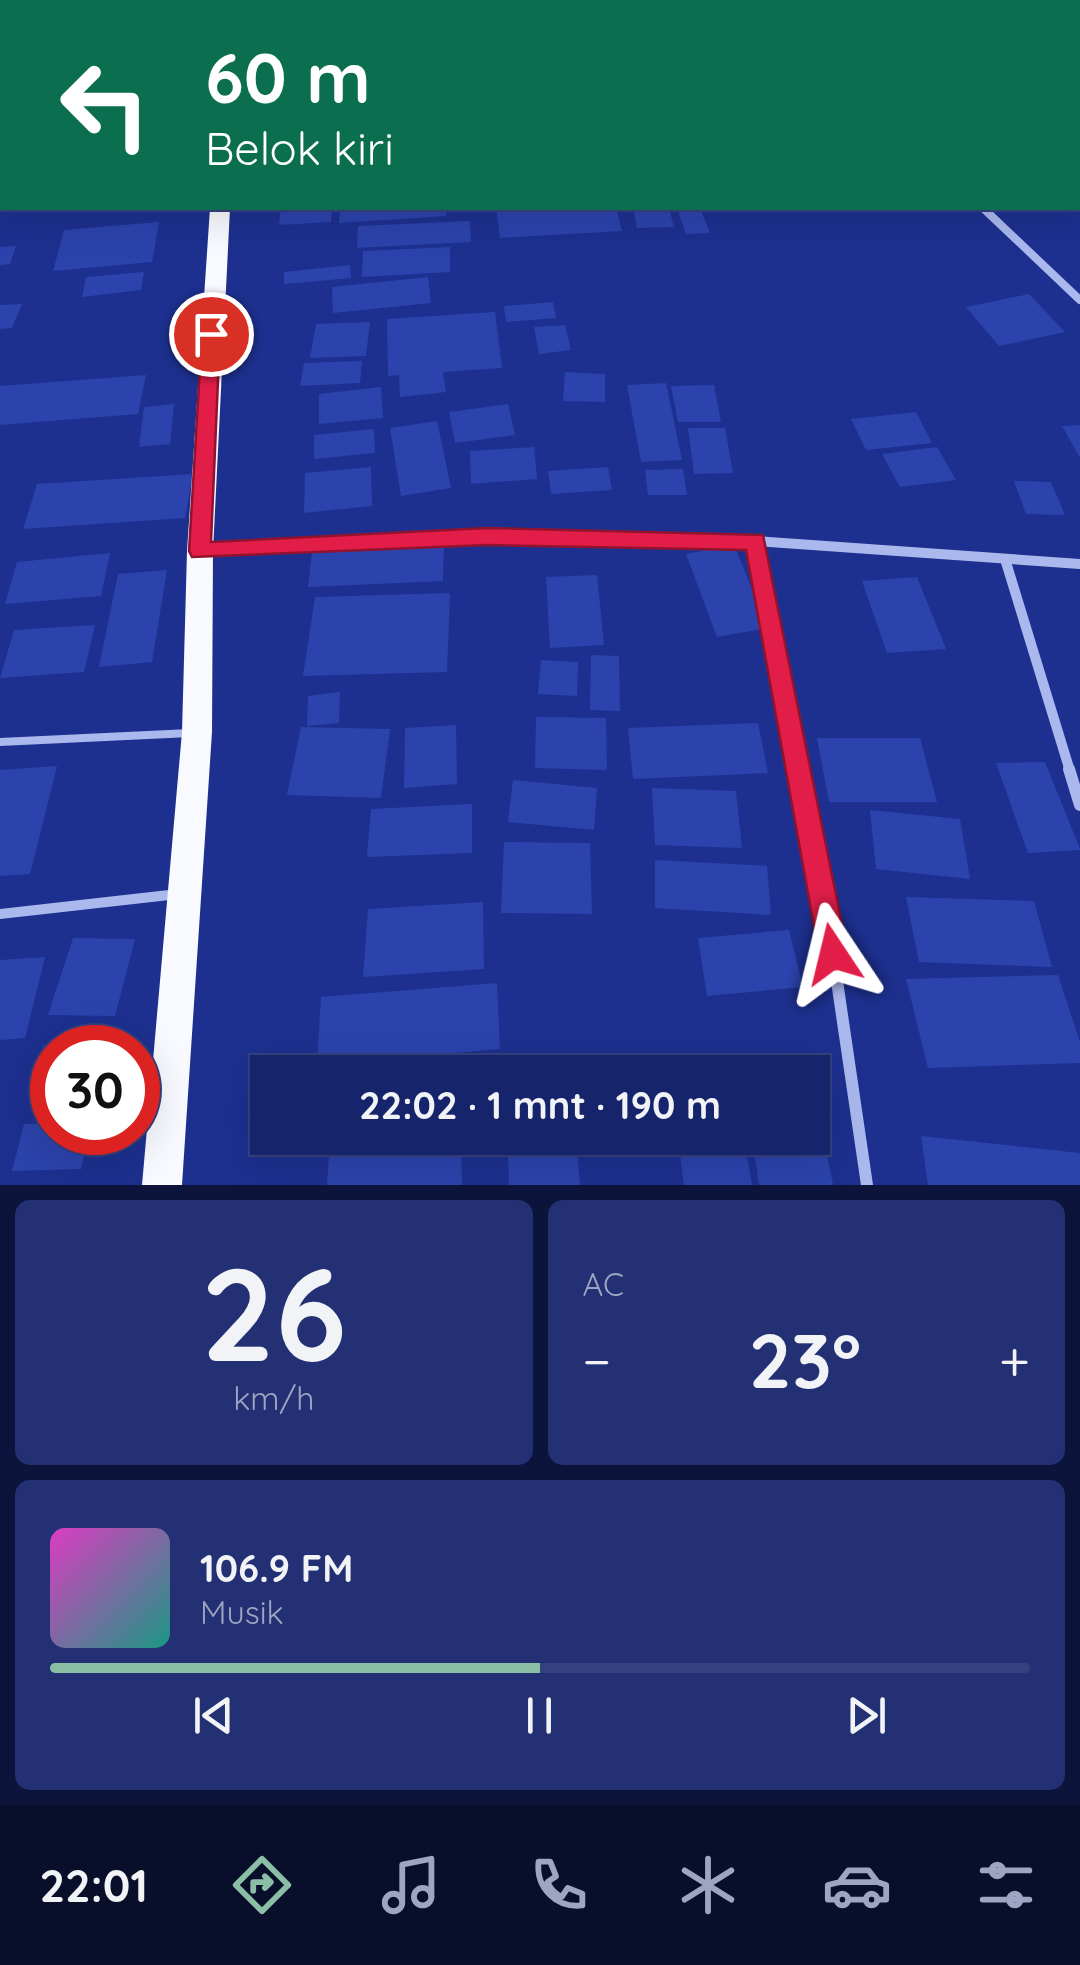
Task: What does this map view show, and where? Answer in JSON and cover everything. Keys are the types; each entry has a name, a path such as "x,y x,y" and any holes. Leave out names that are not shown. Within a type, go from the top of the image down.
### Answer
{"highway":[{"path":"162,1185 182,894 198,732 200,551 220,210"}],"street":[{"path":"985,210 1080,300"},
{"path":"200,551 487,537 755,541 1080,564"},
{"path":"755,541 833,954 867,1185"},
{"path":"1004,559 1080,805"}],"lane":[{"path":"0,742 198,732"},
{"path":"0,914 182,894"}],"building":[{"path":"281,210 332,210 331,222 279,225"},
{"path":"340,210 446,210 446,216 339,223"},
{"path":"496,210 617,210 622,231 500,238"},
{"path":"633,210 670,210 674,227 637,228"},
{"path":"678,210 701,210 710,233 686,234"},
{"path":"470,221 471,242 357,248 358,226"},
{"path":"159,222 152,262 53,271 64,230"},
{"path":"16,246 10,264 0,265 0,247"},
{"path":"450,247 450,272 362,277 363,251"},
{"path":"350,265 351,278 284,284 284,272"},
{"path":"144,272 141,290 82,297 86,277"},
{"path":"428,277 431,303 333,313 332,287"},
{"path":"1029,294 1065,332 999,346 966,307"},
{"path":"553,302 556,318 506,322 504,306"},
{"path":"22,304 12,328 0,329 0,305"},
{"path":"495,312 502,368 443,372 446,392 400,397 399,375 388,376 387,319"},
{"path":"370,322 366,356 310,358 316,324"},
{"path":"565,325 571,350 539,354 534,327"},
{"path":"362,361 360,383 300,386 304,363"},
{"path":"565,372 605,374 605,402 563,401"},
{"path":"146,375 138,414 0,425 0,386"},
{"path":"666,383 682,460 641,462 627,385"},
{"path":"714,385 721,422 678,422 671,386"},
{"path":"381,387 383,418 319,424 319,394"},
{"path":"174,404 170,444 139,447 144,407"},
{"path":"508,404 515,435 455,443 449,412"},
{"path":"916,412 932,443 866,450 851,419"},
{"path":"437,421 451,488 401,496 390,428"},
{"path":"1080,425 1080,458 1062,426"},
{"path":"688,428 725,428 733,473 694,474"},
{"path":"374,429 375,453 314,459 314,435"},
{"path":"534,447 537,479 471,484 470,451"},
{"path":"937,447 956,480 900,487 882,454"},
{"path":"371,467 372,506 304,513 305,473"},
{"path":"608,467 612,490 551,494 548,471"},
{"path":"683,469 687,495 648,495 645,470"},
{"path":"193,474 185,518 23,529 37,484"},
{"path":"1014,481 1051,482 1065,515 1026,514"},
{"path":"444,540 443,581 308,587 313,545"},
{"path":"734,545 768,628 717,637 686,554"},
{"path":"110,553 101,596 5,604 17,562"},
{"path":"167,570 152,662 99,667 118,574"},
{"path":"597,575 604,645 550,648 546,577"},
{"path":"917,577 946,649 887,653 862,581"},
{"path":"450,593 447,672 303,676 315,597"},
{"path":"95,625 84,672 0,678 14,630"},
{"path":"591,655 619,656 620,711 590,710"},
{"path":"541,660 578,662 577,696 538,694"},
{"path":"340,692 339,723 307,726 308,696"},
{"path":"536,717 606,718 607,770 535,768"},
{"path":"758,723 768,773 633,779 628,728"},
{"path":"456,725 457,784 404,788 405,728"},
{"path":"301,727 390,729 381,798 287,795"},
{"path":"817,738 920,738 937,802 829,802"},
{"path":"1045,762 1080,850 1028,853 996,763"},
{"path":"57,766 30,874 0,876 0,770"},
{"path":"513,780 597,788 594,830 508,822"},
{"path":"652,788 736,791 742,848 655,845"},
{"path":"472,804 472,853 367,857 371,809"},
{"path":"870,810 960,819 970,879 876,869"},
{"path":"504,842 590,843 592,914 501,913"},
{"path":"655,860 767,866 771,915 655,908"},
{"path":"906,897 1034,901 1052,967 919,962"},
{"path":"483,902 484,969 363,977 368,909"},
{"path":"789,930 803,987 707,996 698,938"},
{"path":"73,938 135,939 115,1016 48,1015"},
{"path":"45,957 25,1038 0,1040 0,960"},
{"path":"1058,975 1080,1042 1080,1063 928,1068 906,979"},
{"path":"497,983 500,1049 431,1055 318,1055 321,997"},
{"path":"24,1124 30,1124 30,1155 84,1155 81,1169 12,1171"},
{"path":"921,1136 1080,1153 1080,1185 928,1185"},
{"path":"329,1155 461,1155 462,1185 327,1185"},
{"path":"577,1155 580,1185 509,1185 508,1156"},
{"path":"680,1155 747,1155 752,1185 684,1185"},
{"path":"755,1155 827,1155 833,1185 759,1185"}],"route":[{"path":"211,334 200,551 354,540 487,537 755,541 781,662 833,954"}]}
